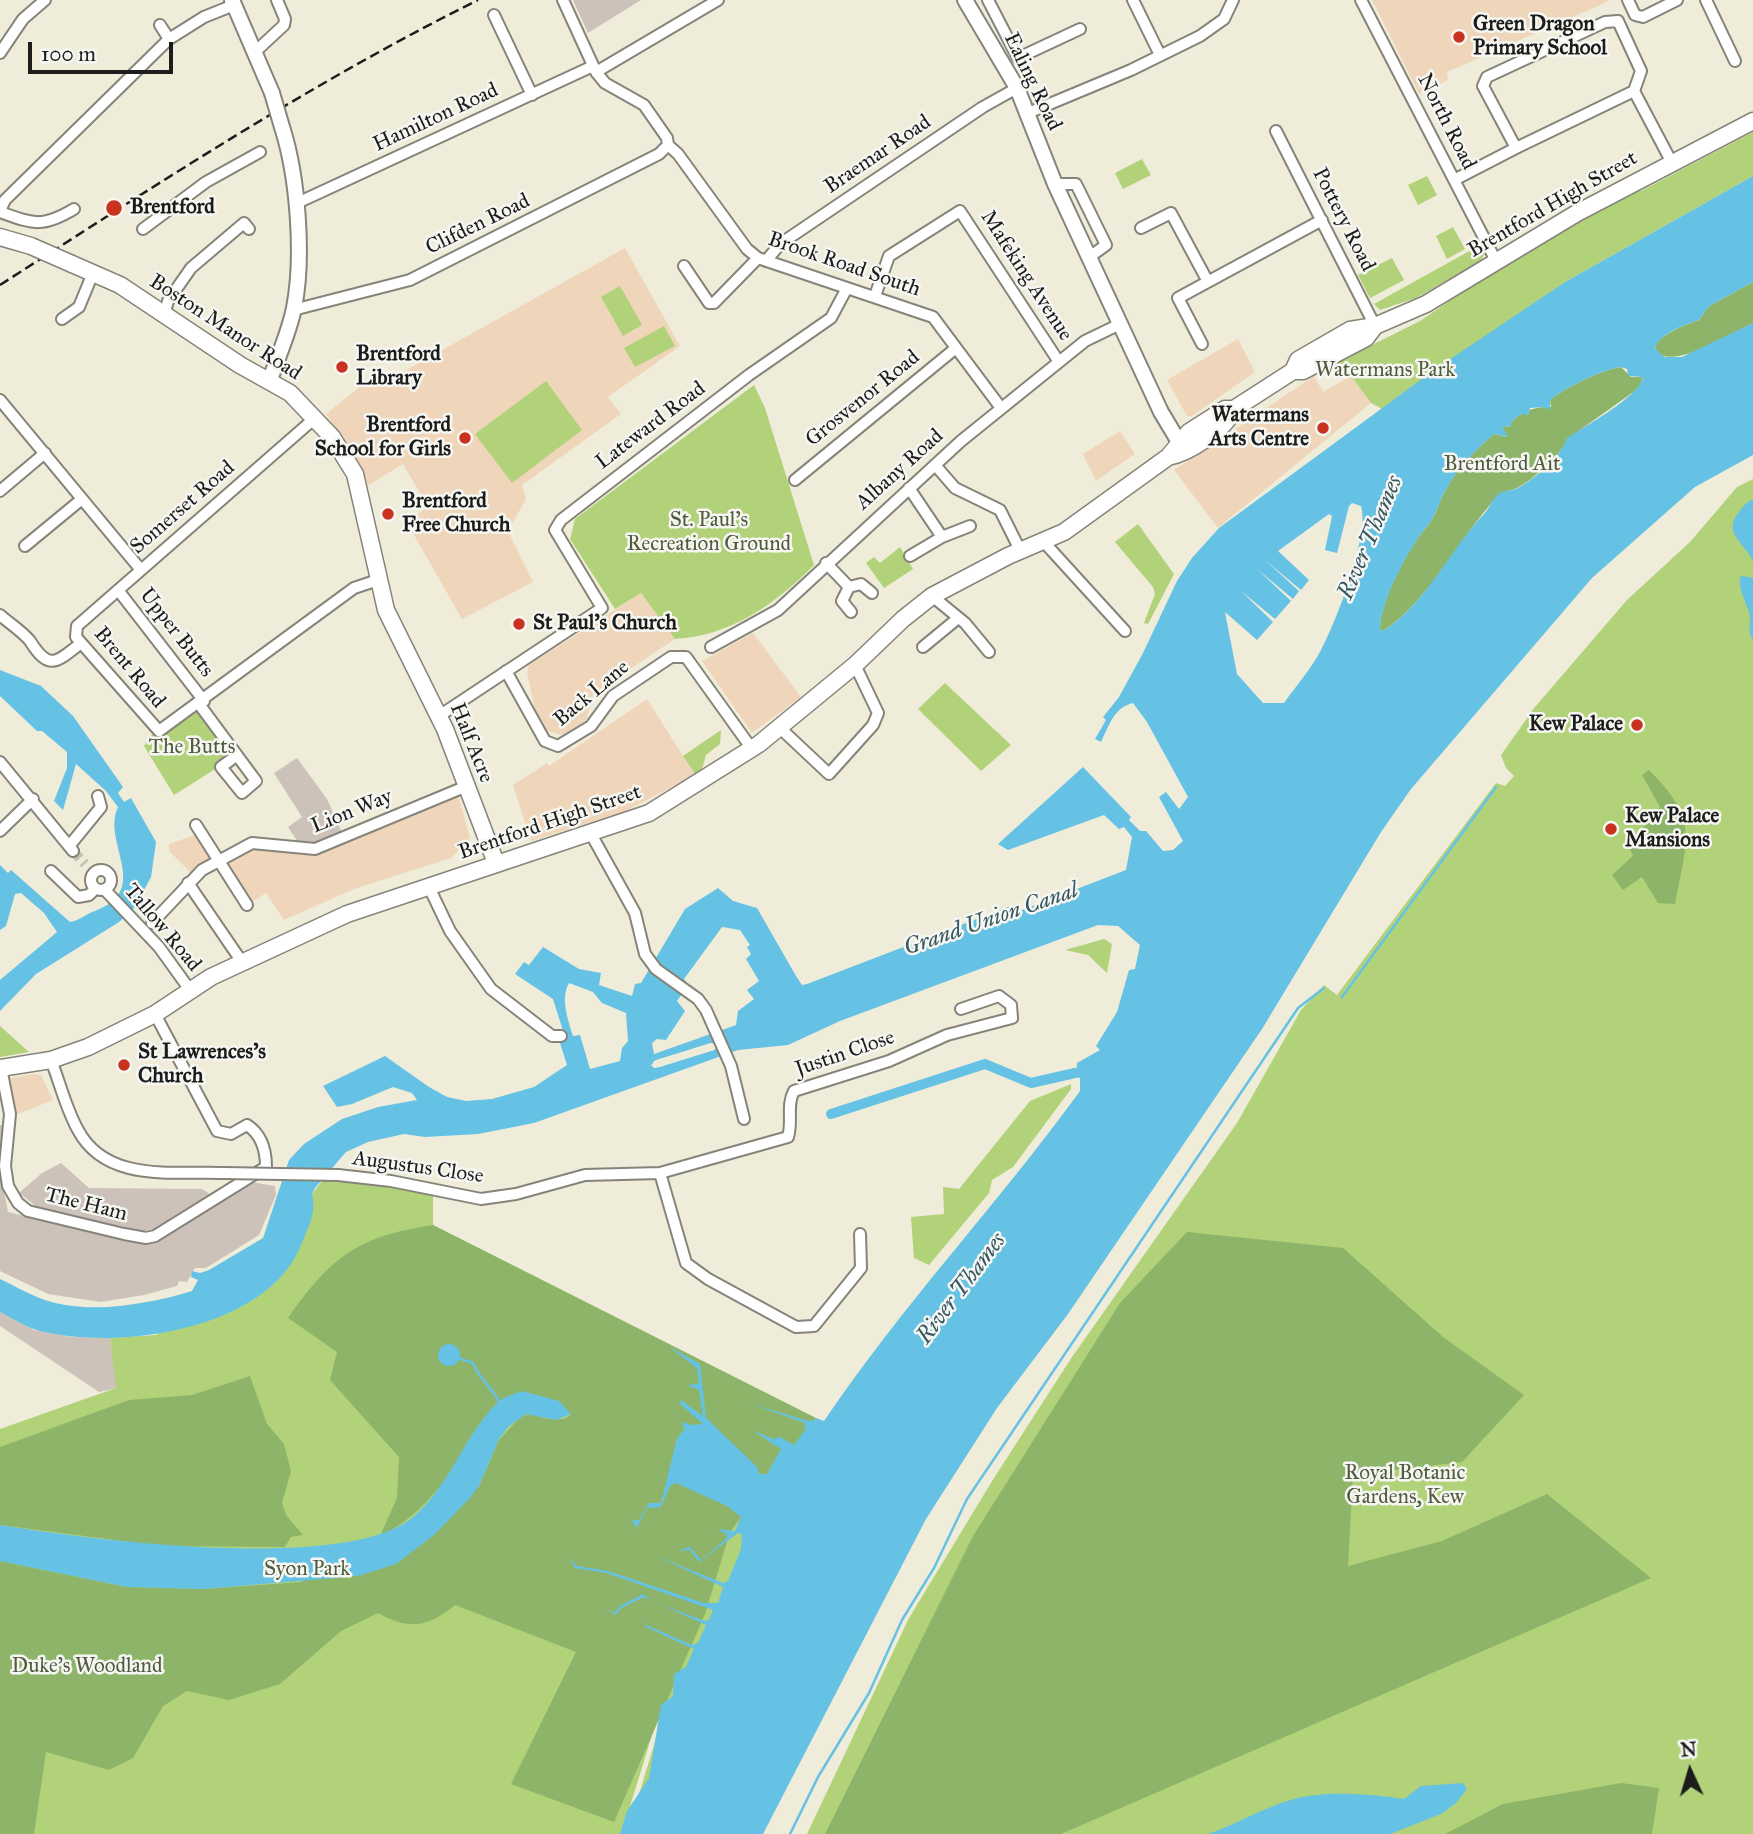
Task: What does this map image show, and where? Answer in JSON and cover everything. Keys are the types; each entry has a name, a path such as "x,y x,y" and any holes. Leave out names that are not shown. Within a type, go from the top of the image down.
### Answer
{"main road":[{"name":"Ealing Road","path":"965,0 1017,88 1055,184 1118,325 1167,425 1179,442"},
{"path":"233,3 272,93 282,127 295,204 296,293 270,380"},
{"name":"Brentford High Street","path":"1,1068 51,1060 88,1047 155,1014 190,990 242,962 338,917 649,813 752,749 780,728 932,596 1090,515 1168,457 1179,442 1221,411 1234,409 1293,371 1298,360 1350,330 1376,326 1434,300 1496,261 1671,161 1753,121"},
{"name":"Boston Manor Road","path":"0,237 31,246 120,285 240,365 290,393 315,418 332,437 355,474 386,610 401,641"},
{"name":"Brentford High Street","path":"1168,457 1186,453 1230,418 1234,409"},
{"path":"1179,442 1196,445"},
{"name":"Half Acre","path":"401,641 439,716 496,863"}],"street":[{"path":"0,53 23,19 45,0"},
{"path":"255,52 284,24 285,19 277,0"},
{"path":"563,0 595,69"},
{"name":"Hamilton Road","path":"295,204 532,94 595,69 718,0"},
{"name":"Ealing Road","path":"988,0 1018,58 1080,29"},
{"path":"1133,0 1160,55"},
{"path":"1028,113 1200,36 1220,23 1229,12 1233,0"},
{"name":"North Road","path":"1361,0 1496,261"},
{"path":"1628,0 1635,15 1643,17 1677,0"},
{"path":"1706,0 1735,61"},
{"path":"74,209 49,223 39,224 0,212 5,200 170,39 233,3"},
{"path":"494,15 532,94"},
{"path":"1454,180 1634,91 1641,71 1618,21 1612,20 1487,77 1483,86 1516,148"},
{"path":"160,25 170,39"},
{"name":"Brook Road South","path":"595,69 605,83 644,105 667,138 668,145 678,154 738,239 762,259 933,317 1001,408"},
{"name":"Braemar Road","path":"684,266 709,303 713,303 780,244 1017,88"},
{"path":"1634,91 1671,161"},
{"name":"Pottery Road","path":"1276,131 1376,326"},
{"name":"Clifden Road","path":"293,310 411,280 659,154 668,145"},
{"path":"143,229 206,183 260,152"},
{"path":"1055,184 1076,184 1106,245 1088,258"},
{"name":"Mafeking Avenue","path":"875,296 889,256 960,211 1059,362"},
{"path":"1141,228 1171,213 1207,280"},
{"path":"1202,344 1178,298 1322,220"},
{"path":"164,315 168,301 191,268 244,223 249,229"},
{"path":"62,319 79,307 93,273"},
{"name":"Lateward Road","path":"506,671 595,616 602,605 555,530 557,525 749,375 831,318 846,288"},
{"name":"Albany Road","path":"711,647 778,610 934,465 1001,408 1085,341 1118,325"},
{"name":"Grosvenor Road","path":"796,480 956,348"},
{"name":"Upper Butts","path":"0,400 141,570"},
{"name":"Somerset Road","path":"77,626 315,418"},
{"path":"0,491 45,453"},
{"path":"934,465 955,488 1000,510 1020,550"},
{"path":"909,488 942,537"},
{"path":"25,546 82,499"},
{"path":"911,556 942,537 970,526"},
{"path":"1042,541 1125,631"},
{"path":"826,563 849,587"},
{"path":"236,756 201,703 354,587 378,580"},
{"path":"852,612 842,601 849,587 861,584 872,593"},
{"name":"Upper Butts","path":"118,590 201,703"},
{"path":"932,596 957,620 965,624 989,652"},
{"path":"0,615 29,641 36,655 50,662 58,661 81,643"},
{"path":"923,647 957,620"},
{"name":"Brent Road","path":"77,626 76,637 159,731 201,703"},
{"name":"Back Lane","path":"506,671 545,741 554,746 586,730 609,699 671,657 681,655 690,660 752,749"},
{"path":"780,728 829,774 873,725 878,713 855,665"},
{"path":"439,716 506,671"},
{"path":"0,762 72,848 101,807 98,796"},
{"name":"Lion Way","path":"152,923 188,883 218,861 252,843 316,849 467,786"},
{"path":"0,831 33,799"},
{"path":"196,825 247,905"},
{"path":"591,834 635,913 640,943 656,969 706,1010 726,1059 744,1119"},
{"name":"Tallow Road","path":"51,871 78,897 103,892 111,882 110,875 102,870 89,869 90,880 103,892 132,917 159,947 190,990"},
{"path":"188,883 242,962"},
{"path":"428,885 450,931 491,989 552,1036 561,1036"},
{"name":"Justin Close","path":"660,1173 788,1137 791,1128 789,1099 794,1091 889,1061 947,1035 1012,1018 1011,1004 999,996 961,1009"},
{"name":"The Ham","path":"1,1068 10,1114 5,1171 14,1197 28,1211 146,1238 250,1180 267,1167 266,1152 251,1123 231,1134 216,1131 155,1014"},
{"name":"Augustus Close","path":"51,1060 78,1130 92,1150 115,1166 140,1170 338,1175 391,1181 481,1199 585,1175 660,1173"},
{"path":"660,1173 686,1263 708,1279 796,1327 814,1326 861,1268 859,1234"}],"shaded area":[{"path":"573,0 641,0 588,33"},
{"name":"Green Dragon Primary School","path":"1372,0 1609,1 1447,72 1448,80 1419,94"},
{"name":"Brentford School for Girls","path":"625,248 680,346 608,397 621,414 522,485 526,499 508,531 533,582 462,619 406,521 428,507 403,464 366,487 359,463 326,414 372,377 394,377"},
{"path":"1238,339 1255,372 1192,416 1187,416 1167,380"},
{"path":"1314,376 1323,392 1351,376 1371,403 1218,528 1174,470"},
{"path":"1120,431 1135,454 1096,481 1083,454"},
{"path":"641,593 675,639 594,693 586,720 563,735 547,731 535,711 527,672 529,665"},
{"path":"753,633 801,697 752,733 702,661"},
{"path":"647,699 695,775 612,818 610,816 531,841 513,785 547,763 549,766"},
{"path":"297,758 327,799 344,837 303,850 288,827 302,817 274,773"},
{"path":"457,790 470,838 451,858 354,889 284,920 266,893 247,905 218,861 252,843 303,850"},
{"path":"201,833 218,861 195,877 169,851 169,844"},
{"path":"41,1075 53,1100 18,1114 13,1108 10,1078"},
{"path":"0,1125 5,1125 2,1181 8,1212 147,1245 251,1182 275,1186 276,1195 259,1235 206,1268 195,1268 187,1282 179,1281 177,1286 144,1295 101,1302 48,1294 0,1271"},
{"path":"61,1163 89,1188 202,1189 210,1194 153,1229 143,1231 40,1209 19,1193 42,1173"},
{"path":"0,1312 34,1330 71,1337 110,1338 117,1388 99,1392 0,1326"}],"green space":[{"name":"Watermans Park","path":"1753,132 1753,176 1565,282 1382,409 1371,403 1351,376 1333,373 1330,366 1420,321 1515,257 1639,189 1641,191"},
{"path":"1142,159 1151,175 1123,189 1115,173"},
{"path":"1427,176 1437,195 1418,205 1408,185"},
{"path":"1453,227 1465,249 1447,259 1436,236"},
{"path":"1482,244 1484,255 1480,262 1416,298 1380,310 1374,304"},
{"path":"1392,258 1404,280 1370,298 1358,275"},
{"path":"1753,282 1753,323 1689,353 1664,356 1656,352 1655,344 1664,336 1699,320 1709,306"},
{"path":"620,286 642,325 623,336 601,297"},
{"path":"664,326 675,346 635,367 624,348"},
{"name":"Brentford Ait","path":"1621,367 1631,377 1643,377 1639,388 1566,440 1566,445 1531,479 1500,494 1415,603 1383,631 1380,629 1385,604 1397,574 1412,546 1433,517 1450,483 1467,460 1494,434 1507,437 1502,426 1511,427 1511,422 1520,415 1534,408 1551,407 1550,400 1565,390 1594,375"},
{"path":"546,381 582,430 512,483 475,434"},
{"name":"St. Paul's Recreation Ground","path":"754,385 765,408 814,565 784,593 751,616 715,632 675,639 641,593 615,609 570,539 575,519"},
{"name":"Royal Botanic Gardens, Kew","path":"1753,479 1753,1834 807,1834 909,1618 1072,1357 1237,1123 1301,1010 1324,985 1337,995 1496,783 1505,786 1514,776 1506,768 1501,755 1535,707 1627,600 1690,542 1737,487"},
{"path":"1138,524 1174,574 1148,624 1144,623 1155,594 1153,587 1115,542"},
{"path":"900,547 913,569 884,588 866,563 874,557 880,563"},
{"path":"945,683 1011,745 981,771 918,709"},
{"name":"The Butts","path":"199,704 236,756 174,795 144,746 155,730"},
{"path":"721,730 720,744 706,755 702,769 695,774 683,756"},
{"path":"1649,770 1676,803 1686,832 1675,904 1658,903 1642,877 1623,890 1612,875 1633,856 1626,840 1638,834 1660,807 1642,775"},
{"path":"1104,939 1112,944 1107,973 1088,955 1065,950"},
{"path":"0,1026 29,1052 0,1057"},
{"path":"1071,1084 1071,1089 1013,1167 992,1180 989,1193 929,1265 914,1258 911,1217 944,1214 943,1187 959,1189 1030,1101"},
{"name":"Syon Park","path":"325,1177 433,1191 433,1225 824,1423 642,1834 0,1834 0,1429 116,1388 110,1338 156,1335 312,1194","holes":["661,1706 664,1712 637,1801 623,1829"]},
{"name":"Duke's Woodland","path":"433,1225 816,1418 730,1532 705,1614 614,1822 511,1784 576,1652 455,1605 436,1618 418,1624 399,1622 378,1613 341,1631 280,1684 229,1700 187,1691 163,1706 133,1758 109,1770 46,1752 34,1834 0,1834 0,1561 127,1587 204,1589 301,1582 479,1486 499,1440 521,1416 534,1414 548,1419 564,1419 571,1415 505,1398 498,1402 433,1495 400,1525 380,1536 397,1498 399,1457 330,1380 337,1352 288,1318 318,1279 348,1253 385,1236"},
{"path":"1187,1232 1343,1248 1443,1337 1524,1395 1462,1462 1353,1475 1348,1566 1442,1541 1547,1494 1651,1578 1061,1834 825,1834 973,1536 1120,1303"},
{"path":"250,1376 267,1424 284,1444 291,1471 282,1503 286,1515 303,1535 291,1537 285,1547 161,1546 0,1525 0,1447 129,1400 192,1395"},
{"path":"1621,1783 1659,1788 1652,1834 1445,1834 1503,1804"}],"water":[{"path":"1753,176 1753,282 1709,306 1699,320 1667,334 1655,348 1664,357 1682,357 1753,323 1753,455 1695,487 1592,578 1411,789 1381,832 1262,1029 1068,1314 997,1408 926,1519 763,1834 620,1834 627,1811 649,1778 661,1705 673,1696 674,1674 686,1667 694,1649 646,1627 642,1613 646,1625 692,1645 698,1643 706,1625 660,1604 705,1621 709,1620 713,1610 606,1573 575,1568 570,1558 577,1566 608,1571 704,1603 718,1603 723,1587 654,1555 723,1583 728,1581 741,1549 742,1534 738,1533 699,1562 690,1550 677,1551 690,1547 701,1560 726,1539 727,1535 718,1529 735,1531 741,1517 727,1506 676,1483 670,1486 661,1507 647,1508 635,1531 636,1526 631,1521 639,1520 649,1503 661,1503 677,1438 685,1429 682,1425 684,1422 691,1425 703,1424 679,1403 681,1400 703,1416 699,1390 687,1385 699,1384 697,1368 668,1346 700,1364 706,1418 757,1467 759,1474 767,1474 781,1449 753,1431 774,1439 780,1437 794,1445 805,1430 805,1423 748,1403 805,1420 813,1421 816,1418 824,1421 885,1336 1080,1091 1080,1078 1076,1077 1077,1063 1100,1050 1096,1046 1117,1012 1129,970 1135,969 1140,945 1118,926 1098,925 840,1021 788,1045 738,1050 534,1123 478,1134 425,1137 404,1134 368,1142 346,1152 315,1188 309,1226 284,1274 258,1297 226,1314 189,1327 151,1335 112,1338 76,1337 38,1331 0,1312 0,1279 45,1300 80,1307 138,1304 192,1291 198,1280 191,1277 192,1271 200,1273 209,1270 263,1238 289,1160 304,1144 342,1119 378,1107 417,1100 412,1093 393,1087 352,1104 337,1107 323,1086 385,1056 447,1097 466,1101 492,1099 534,1087 567,1065 559,1040 565,1037 553,999 515,974 524,962 529,965 543,947 579,969 601,973 599,985 632,996 635,984 641,983 685,909 718,888 733,901 757,908 796,976 802,985 807,984 1013,905 1017,912 1126,870 1132,837 1124,827 1119,829 1104,815 1008,850 998,844 1083,767 1131,817 1129,820 1140,831 1146,831 1163,851 1173,850 1183,841 1159,797 1166,792 1179,809 1188,797 1147,722 1133,703 1117,713 1101,742 1095,739 1106,720 1103,717 1119,697 1177,581 1192,558 1219,528 1434,370 1565,282","holes":["1621,367 1627,369 1628,376 1643,377 1640,385 1622,402 1567,438 1559,453 1539,473 1516,489 1503,491 1498,495 1413,606 1383,631 1380,629 1385,604 1397,574 1433,517 1450,483 1467,460 1494,434 1508,437 1502,426 1511,427 1511,422 1521,414 1529,415 1530,408 1544,407 1550,410 1550,400 1557,395 1604,372","1352,503 1361,506 1361,537 1343,600 1327,637 1313,664 1284,703 1263,703 1237,674 1225,612 1257,640 1273,622 1241,591 1275,619 1291,601 1257,569 1293,599 1299,591 1265,560 1301,590 1309,580 1278,551 1329,514 1332,516 1325,550 1337,553","722,927 740,930 750,945 747,947 751,954 746,959 759,981 747,990 754,999 738,1011 736,1025 654,1054 652,1043 657,1039 666,1040 685,1011 677,1001 688,985 684,979","569,983 593,992 602,1003 626,1013 628,1041 622,1048 620,1061 590,1069 580,1035 573,1036 565,995","711,1043 717,1047 654,1068 653,1062"]},
{"path":"1753,499 1753,562 1738,540 1733,523 1745,504"},
{"path":"1740,577 1753,578 1753,640 1749,612 1740,587"},
{"path":"0,670 41,686 73,716 123,787 118,793 124,802 131,798 156,842 151,877 135,907 119,922 36,974 0,1011 0,980 57,932 44,913 21,893 15,894 6,926 0,930 0,865 8,873 11,870 70,922 112,902 121,891 123,878 115,835 118,807 106,791 76,764 63,810 54,801 67,768 67,752 42,731 37,731 0,696"},
{"path":"449,1344 459,1351 460,1355 453,1365 449,1366 439,1359 438,1355 445,1345"},
{"path":"522,1391 559,1401 571,1414 556,1420 526,1414 508,1427 499,1439 479,1486 468,1500 434,1535 396,1564 358,1576 204,1589 127,1587 0,1561 0,1525 92,1538 214,1548 332,1544 379,1534 413,1517 426,1505 486,1415 500,1400"},
{"path":"643,1594 652,1601 644,1597 621,1608 616,1615 600,1607 614,1613 620,1606"},
{"path":"1463,1783 1467,1789 1456,1803 1441,1814 1390,1834 1208,1834 1272,1806 1306,1796 1349,1794 1404,1799 1421,1786"}],"pier":[{"path":"711,1043 716,1044 714,1050 660,1067 654,1068 651,1065 656,1061"}],"waterway":[{"path":"1342,997 1496,787"},
{"path":"790,1834 818,1777 869,1693 902,1620 934,1568 967,1499 1298,1008 1324,988"},
{"path":"831,1114 985,1064 1031,1083 1075,1073"},
{"path":"458,1358 473,1363 499,1402"}],"tunnel":[{"path":"73,851 85,864"}],"railway":[{"path":"0,285 295,100 478,0"}],"place":[{"name":"Green Dragon Primary School","path":"1459,37"},
{"name":"Brentford","path":"114,208"},
{"name":"Brentford Library","path":"342,367"},
{"name":"Watermans Arts Centre","path":"1323,428"},
{"name":"Brentford School for Girls","path":"465,438"},
{"name":"Brentford Free Church","path":"388,514"},
{"name":"St Paul's Church","path":"519,624"},
{"name":"Kew Palace","path":"1637,725"},
{"name":"Kew Palace Mansions","path":"1611,829"},
{"name":"St Lawrences's Church","path":"124,1065"}],"water label":[{"name":"River Thames","path":"1371,538"},
{"name":"Grand Union Canal","path":"991,920"},
{"name":"River Thames","path":"962,1289"}]}
